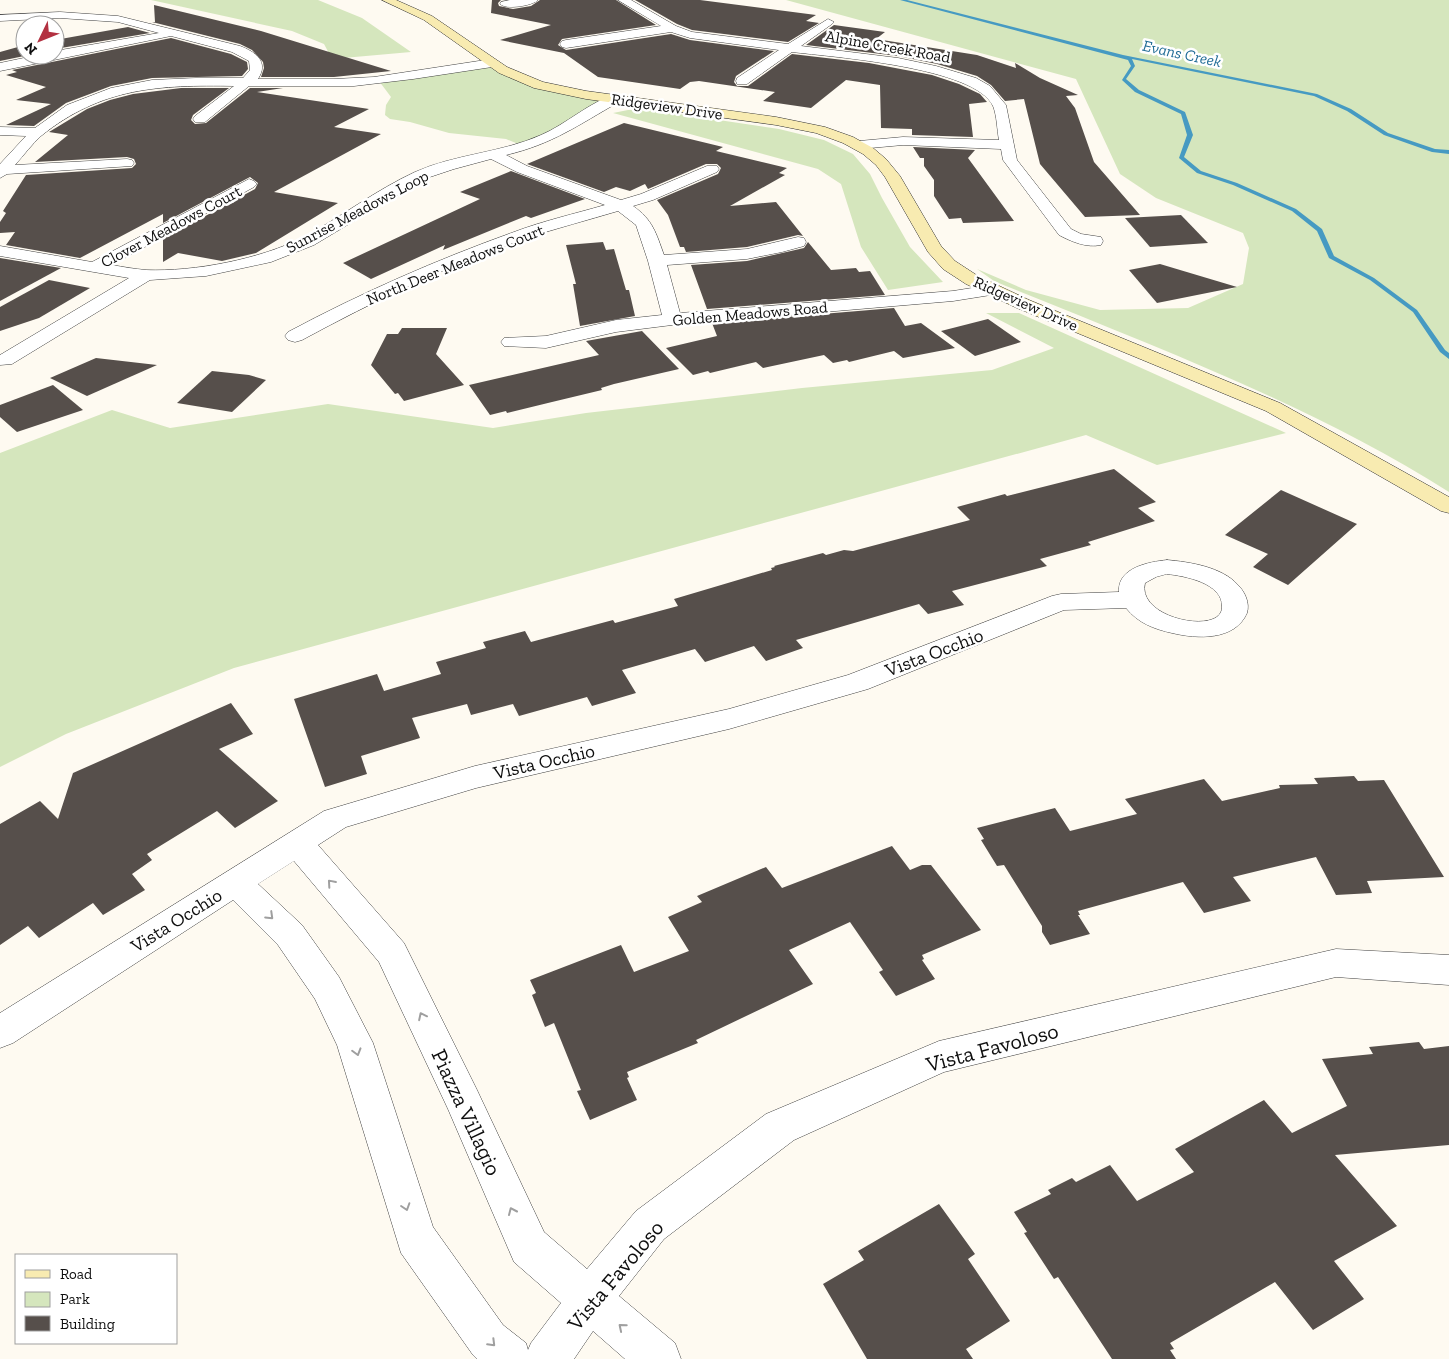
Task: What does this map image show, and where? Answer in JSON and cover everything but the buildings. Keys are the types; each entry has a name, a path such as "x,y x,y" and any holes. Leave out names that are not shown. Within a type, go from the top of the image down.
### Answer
{"street":[{"name":"Ridgeview Drive","path":"387,0 428,18 492,63 514,76 539,85 614,99 791,124 834,135 859,145 875,156 887,170 925,235 941,257 960,273 991,290 1273,407 1449,506"},
{"path":"505,4 533,0"},
{"path":"625,1 645,0"},
{"name":"Alpine Creek Road","path":"625,1 672,28 709,38 916,66 971,81 985,89 999,105 1006,145 1014,166 1066,232 1078,238 1095,240"},
{"path":"0,18 60,15 118,19 246,52 254,58 258,63 258,69 247,82 200,119"},
{"path":"742,81 828,22"},
{"path":"566,44 672,28"},
{"path":"65,53 175,33"},
{"path":"1,172 24,143 72,108 102,95 122,90 182,80 311,84 360,82 492,63"},
{"path":"0,67 15,64"},
{"name":"Sunrise Meadows Loop","path":"0,251 94,268 146,275 206,271 235,266 265,258 308,241 418,176 459,161 523,146 556,135 614,99"},
{"path":"0,131 37,132"},
{"path":"859,145 904,141 1006,145"},
{"path":"492,154 522,169 620,205 638,217 644,224 657,260 672,319"},
{"path":"1,172 127,164"},
{"name":"North Deer Meadows Court","path":"295,336 350,307 436,268 521,235 671,188 712,168"},
{"name":"Clover Meadows Court","path":"94,268 249,184"},
{"path":"657,260 755,252 785,247 798,242"},
{"path":"5,360 146,275"},
{"name":"Golden Meadows Road","path":"511,342 546,342 616,326 672,319 952,296 991,290"},
{"name":"Vista Occhio","path":"0,1032 335,819 475,776 729,719 858,682 1061,602 1133,600"},
{"name":"Piazza Villagio","path":"297,843 392,952 464,1102 529,1248 659,1359"},
{"path":"235,882 290,934 327,988 355,1043 416,1238 488,1340 510,1359"},
{"name":"Vista Favoloso","path":"548,1359 589,1300 650,1225 780,1127 939,1057 1336,963 1449,970"}],"green space":[{"path":"151,0 318,0 362,18 411,52 332,59 324,44 292,31"},
{"path":"786,0 1449,0 1449,492 1340,430 1283,403 1169,352 994,281 977,269 1026,290 1100,310 1188,308 1243,284 1249,248 1243,233 1156,198 1120,174 1076,79"},
{"path":"492,63 514,76 614,99 523,146 506,139 449,133 410,122 390,119 385,115 386,105 391,97 379,81"},
{"path":"645,109 779,129 824,140 853,154 870,174 910,247 943,282 888,290 861,247 841,184 818,169 613,113"},
{"path":"986,313 1019,313 1286,433 1157,465 1086,435 234,668 66,734 0,767 0,453 112,410 170,428 328,404 493,428 586,413 802,388 992,370 1054,348"}],"waterway":[{"name":"Evans Creek","path":"902,0 1125,56"},
{"name":"Evans Creek","path":"1125,56 1315,95 1349,110 1386,134 1434,151 1449,152"},
{"path":"1125,56 1130,59 1133,66 1124,79 1137,91 1183,113 1190,135 1181,157 1199,172 1235,184 1294,210 1320,230 1331,257 1372,279 1415,311 1442,351 1449,357"}]}
